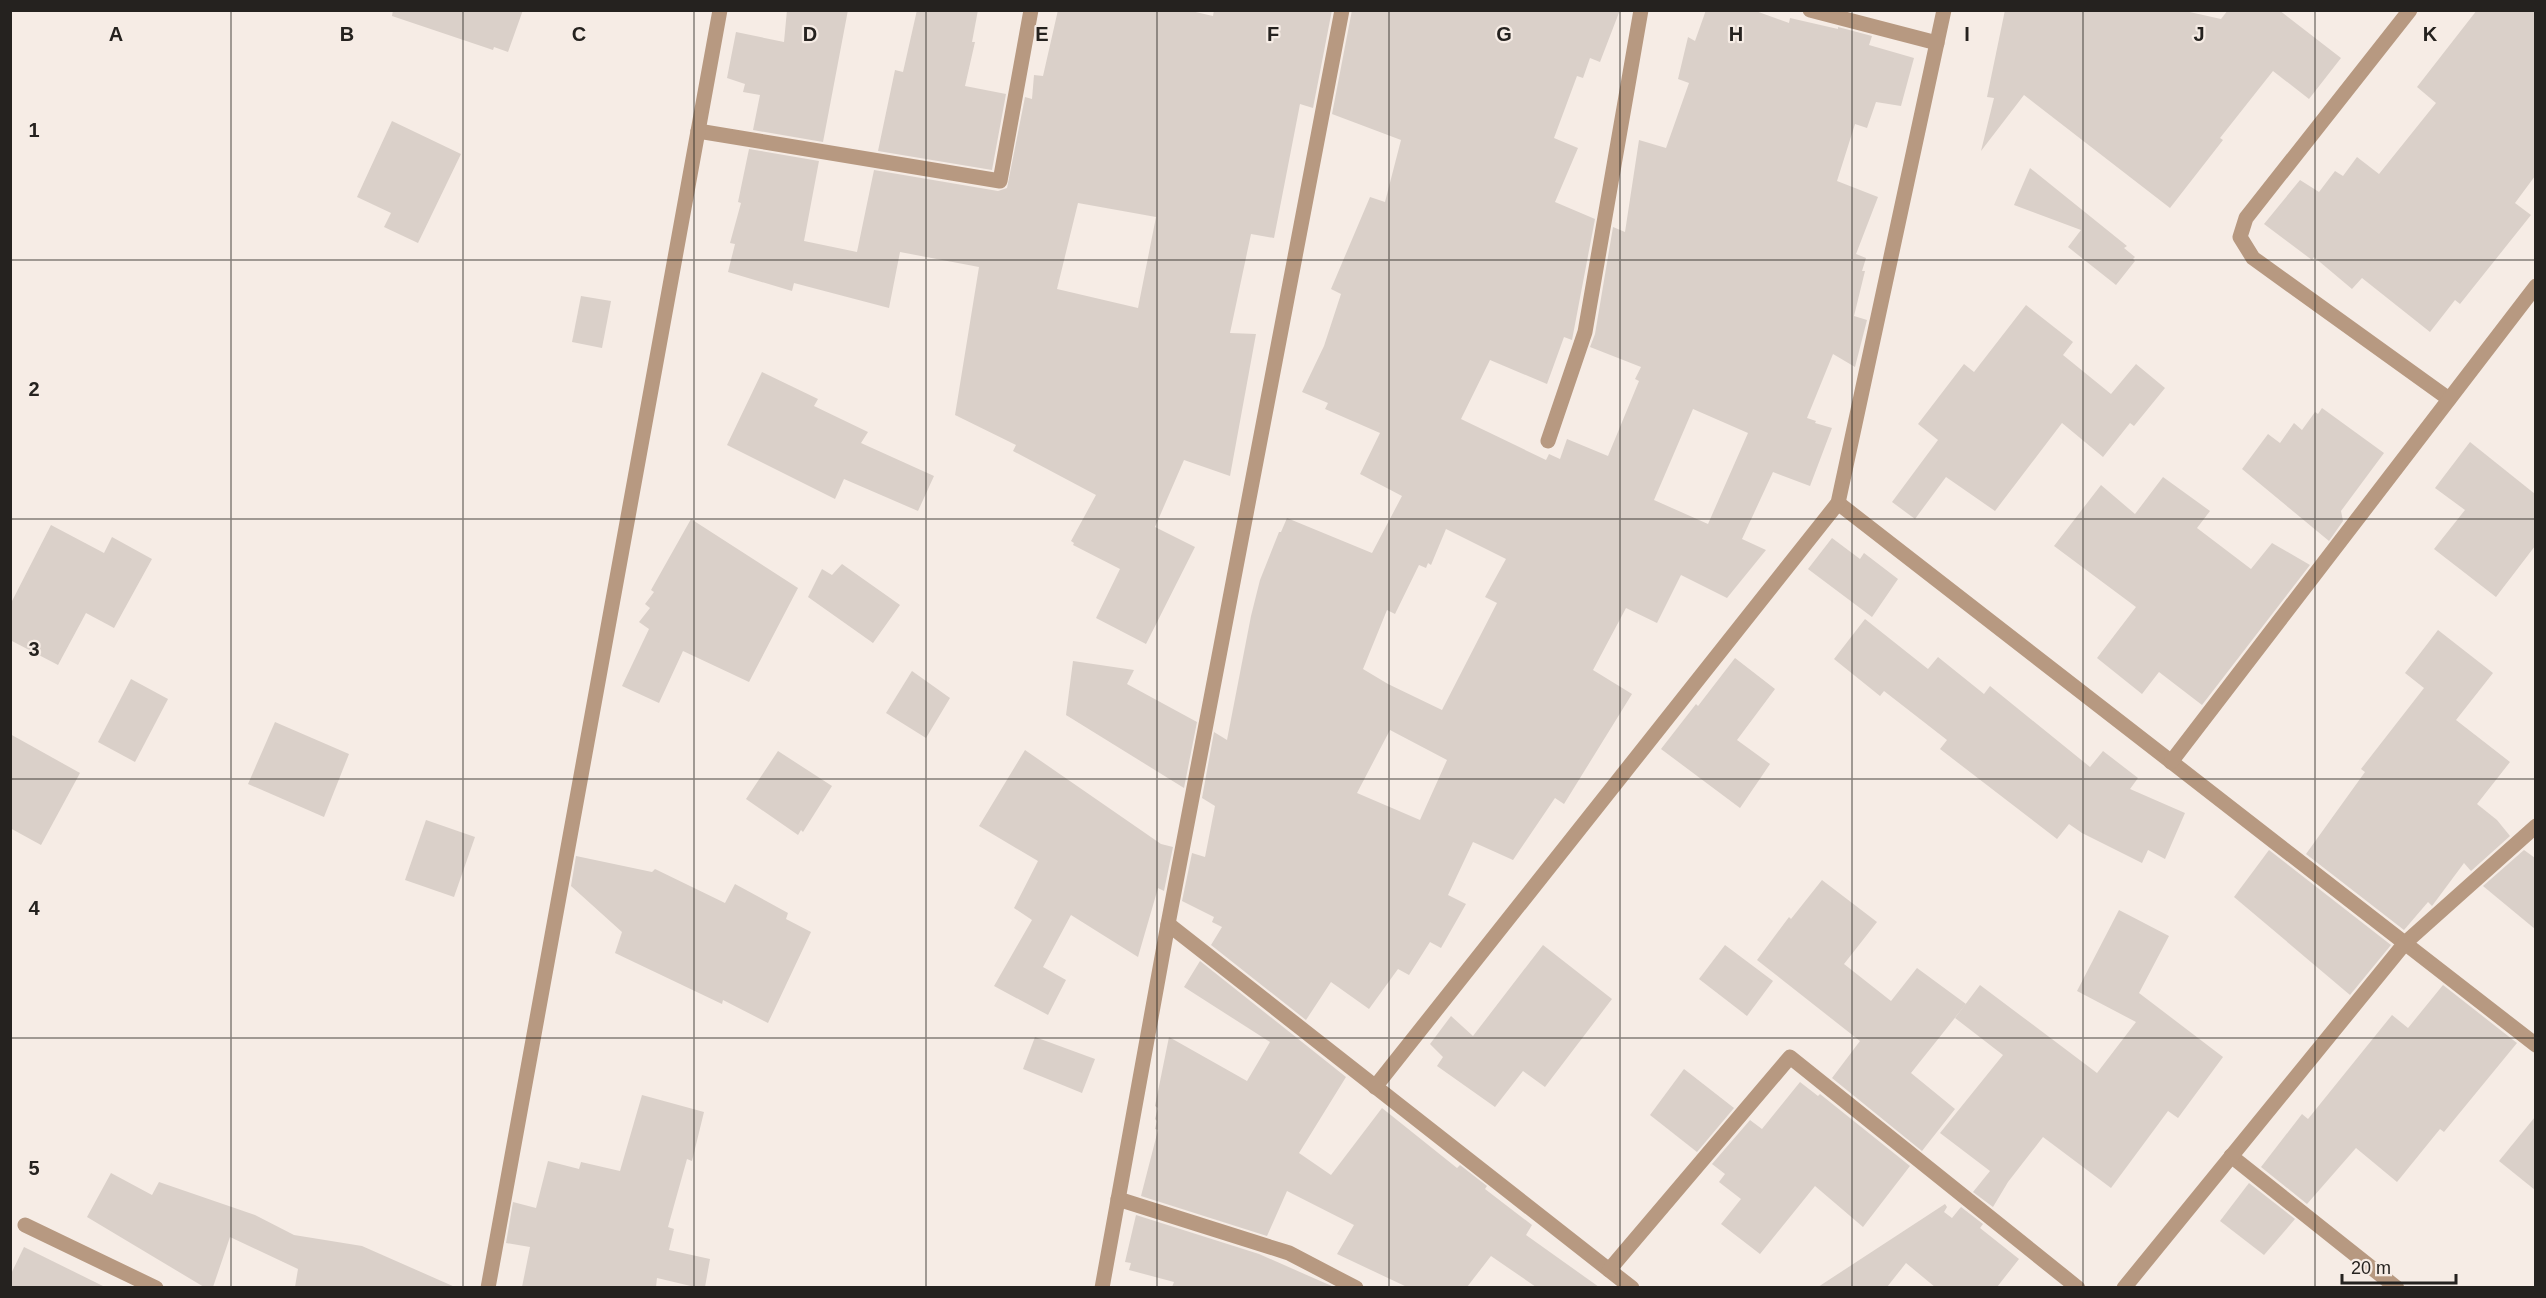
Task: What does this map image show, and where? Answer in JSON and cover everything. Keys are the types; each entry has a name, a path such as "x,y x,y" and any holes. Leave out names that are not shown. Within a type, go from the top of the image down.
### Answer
{"street":[{"path":"488,1287 720,10"},
{"path":"698,131 1000,181 1031,10"},
{"path":"1102,1287 1168,924 1342,10"},
{"path":"1548,441 1585,332 1641,10"},
{"path":"1810,10 1937,43"},
{"path":"1376,1087 1838,503 1944,10"},
{"path":"2410,10 2246,218 2240,237 2253,258 2449,399"},
{"path":"2171,762 2535,286"},
{"path":"1838,503 2535,1045"},
{"path":"2124,1287 2405,943 2535,826"},
{"path":"1168,924 1632,1287"},
{"path":"1609,1270 1790,1057 2078,1287"},
{"path":"2231,1156 2397,1287"},
{"path":"1118,1199 1289,1253 1356,1287"},
{"path":"25,1225 156,1287"}],"building":[{"path":"393,10 523,10 508,52 494,47 493,50 392,16"},
{"path":"787,10 848,10 823,142 753,130 760,95 743,92 745,84 727,78 736,32 784,42"},
{"path":"917,10 978,10 972,42 975,42 965,86 1006,94 992,170 878,151 895,70 903,72"},
{"path":"1058,10 1187,10 1213,16 1214,10 1332,10 1313,108 1300,104 1274,238 1251,234 1230,333 1256,334 1230,476 1184,460 1155,527 1195,547 1146,644 1096,618 1120,569 1073,545 1071,541 1096,495 1013,451 1016,445 955,415 979,267 900,252 889,308 794,283 792,291 728,272 735,244 730,243 741,203 738,202 749,149 819,161 804,241 857,252 874,170 998,191 1007,188 1025,97 1032,99 1034,75 1043,76","holes":["1078,203 1156,217 1138,308 1057,289"]},
{"path":"1352,10 1620,10 1600,62 1590,58 1583,78 1577,76 1554,138 1578,148 1555,202 1595,219 1572,340 1564,337 1547,384 1490,360 1461,419 1546,460 1549,454 1560,459 1567,439 1608,456 1639,381 1635,379 1641,367 1590,347 1595,334 1613,227 1625,232 1639,140 1666,148 1689,83 1678,79 1688,37 1695,41 1706,10 1753,10 1789,23 1790,18 1838,29 1838,27 1872,36 1869,45 1914,58 1901,106 1876,102 1867,128 1855,124 1837,181 1878,197 1856,254 1866,258 1854,316 1867,320 1855,367 1833,354 1807,418 1832,428 1810,486 1773,472 1742,539 1766,550 1727,598 1681,575 1657,623 1626,608 1593,670 1632,694 1564,804 1555,798 1513,860 1473,842 1448,895 1466,904 1441,948 1430,942 1409,975 1398,969 1369,1009 1331,982 1306,1020 1211,945 1222,927 1212,922 1214,917 1182,901 1192,853 1205,857 1215,806 1202,798 1214,732 1227,740 1260,580 1279,532 1287,518 1372,553 1402,496 1360,474 1380,433 1325,409 1328,403 1302,392 1324,346 1341,294 1331,289 1370,197 1385,202 1401,140 1332,114","holes":["1693,409 1748,433 1708,524 1654,500","1446,529 1506,559 1485,597 1497,603 1442,710 1363,669 1387,610 1395,614 1419,565 1426,568 1428,563 1431,565","1390,730 1447,760 1420,820 1357,793"]},
{"path":"2005,10 2185,11 2221,19 2228,10 2279,10 2341,58 2309,99 2273,71 2220,138 2223,140 2170,208 2024,95 1981,151 1994,98 1987,97"},
{"path":"2477,10 2535,10 2535,176 2515,203 2531,215 2460,304 2455,300 2430,332 2362,278 2352,289 2314,257 2312,260 2264,224 2300,180 2319,192 2335,171 2343,176 2357,157 2379,174 2436,103 2417,87"},
{"path":"392,121 461,154 418,243 384,227 391,213 357,197"},
{"path":"2030,168 2127,246 2124,248 2135,257 2133,259 2135,261 2116,285 2068,247 2081,230 2014,205"},
{"path":"581,296 611,301 602,348 572,342"},
{"path":"2026,305 2073,342 2063,355 2111,394 2136,364 2165,388 2134,426 2130,423 2103,457 2062,423 1995,511 1946,477 1915,519 1892,502 1938,440 1918,424 1964,364 1974,372"},
{"path":"762,372 818,399 814,406 868,432 861,443 934,476 918,511 844,479 835,499 727,445"},
{"path":"2322,408 2384,453 2341,511 2343,521 2329,541 2242,469 2268,434 2280,443 2294,423 2302,430 2315,412 2318,414"},
{"path":"2470,442 2535,494 2535,546 2496,597 2434,549 2465,510 2435,488"},
{"path":"2163,477 2210,511 2197,528 2251,569 2272,543 2310,565 2202,705 2159,672 2142,694 2097,658 2136,607 2054,546 2101,485 2135,514"},
{"path":"691,519 798,588 749,682 683,651 659,703 622,686 649,629 639,622 650,608 645,604 654,592 651,590"},
{"path":"51,525 104,553 112,537 152,559 114,628 86,613 58,665 10,640 10,605"},
{"path":"1832,538 1860,559 1864,553 1898,579 1872,617 1808,569"},
{"path":"842,564 900,605 873,643 808,597 822,569 832,575"},
{"path":"1865,619 1928,669 1938,657 1984,694 1990,686 2090,767 2103,751 2138,778 2130,789 2185,813 2165,859 2148,850 2142,863 2082,833 2069,824 2057,839 1940,749 1947,740 1884,691 1880,696 1834,659"},
{"path":"2438,630 2493,673 2456,720 2510,762 2477,804 2497,820 2510,836 2471,871 2464,863 2432,906 2428,902 2404,930 2306,854 2365,772 2361,769 2424,688 2405,673"},
{"path":"1735,658 1775,689 1737,740 1770,764 1740,808 1661,749"},
{"path":"1073,661 1134,670 1127,684 1197,722 1184,788 1066,715"},
{"path":"912,671 950,698 926,738 886,713"},
{"path":"131,679 168,699 135,762 98,742"},
{"path":"275,722 349,754 324,817 248,784"},
{"path":"10,734 80,773 41,845 10,828"},
{"path":"1025,750 1161,844 1173,847 1164,891 1158,888 1138,957 1071,915 1043,967 1066,980 1048,1015 994,986 1032,920 1014,908 1038,861 979,826"},
{"path":"778,751 832,786 803,832 801,830 798,835 746,799"},
{"path":"426,820 475,837 454,897 405,880"},
{"path":"2269,850 2391,945 2350,995 2234,897"},
{"path":"2524,850 2535,858 2535,929 2483,886"},
{"path":"576,856 652,872 655,869 725,903 735,884 788,913 786,919 811,932 768,1023 723,1000 722,1004 615,953 622,932 571,886"},
{"path":"1822,880 1877,922 1844,964 1891,1001 1917,968 1966,1004 1911,1073 1955,1109 1922,1151 1832,1078 1860,1041 1757,960 1789,917 1791,919"},
{"path":"2119,910 2169,936 2139,993 2223,1057 2178,1118 2168,1111 2111,1188 2043,1137 2008,1182 1993,1207 1973,1192 1990,1171 1940,1133 2003,1055 1955,1018 1980,985 2097,1073 2136,1022 2077,991"},
{"path":"1543,945 1612,999 1545,1087 1523,1071 1495,1107 1437,1066 1443,1057 1430,1044 1451,1016 1473,1036"},
{"path":"1725,945 1773,981 1747,1016 1699,979"},
{"path":"1200,961 1346,1077 1299,1153 1331,1175 1382,1108 1457,1168 1460,1165 1487,1186 1485,1189 1532,1225 1526,1235 1599,1287 1536,1287 1491,1256 1467,1287 1407,1287 1337,1254 1354,1225 1287,1191 1267,1236 1141,1196 1158,1130 1155,1129 1158,1108 1155,1106 1169,1037 1247,1081 1270,1042 1184,987"},
{"path":"2443,985 2517,1043 2444,1132 2440,1129 2397,1182 2356,1148 2307,1204 2261,1167 2302,1114 2308,1119 2392,1015 2408,1028"},
{"path":"1035,1037 1095,1059 1082,1093 1023,1069"},
{"path":"1684,1069 1734,1108 1697,1152 1650,1115"},
{"path":"1800,1082 1818,1096 1820,1094 1910,1166 1863,1227 1815,1186 1760,1254 1721,1224 1741,1199 1719,1182 1725,1174 1712,1164 1750,1120 1762,1129"},
{"path":"642,1095 704,1112 692,1161 687,1159 668,1227 674,1229 669,1250 710,1259 705,1287 695,1287 657,1278 656,1287 522,1287 530,1247 506,1243 513,1202 536,1208 548,1161 579,1169 581,1162 620,1171"},
{"path":"2535,1117 2535,1190 2499,1161"},
{"path":"111,1173 152,1195 159,1182 255,1215 294,1235 362,1246 455,1287 295,1287 298,1269 230,1237 213,1287 204,1287 87,1217"},
{"path":"2249,1183 2295,1219 2264,1255 2220,1221"},
{"path":"1945,1204 1947,1207 1944,1212 1952,1218 1961,1207 1983,1224 1980,1228 2019,1259 1997,1287 1935,1287 1906,1263 1887,1287 1818,1287"},
{"path":"1136,1215 1259,1254 1334,1287 1172,1287 1174,1282 1129,1270 1131,1263 1125,1262"},
{"path":"24,1247 105,1287 10,1287 10,1276"}]}
